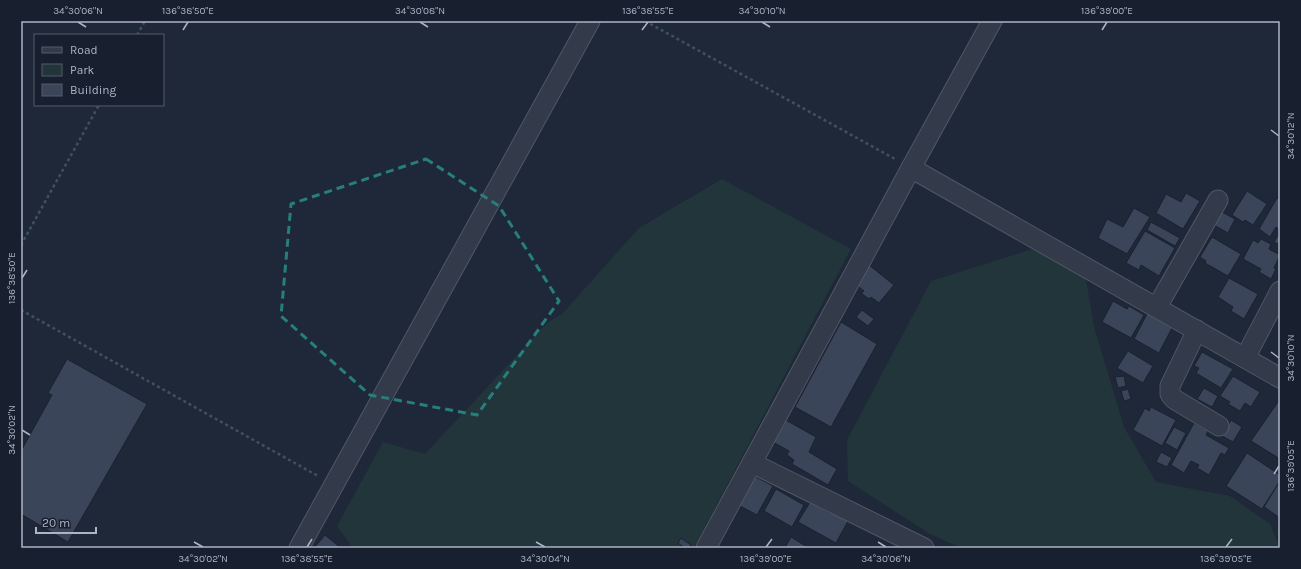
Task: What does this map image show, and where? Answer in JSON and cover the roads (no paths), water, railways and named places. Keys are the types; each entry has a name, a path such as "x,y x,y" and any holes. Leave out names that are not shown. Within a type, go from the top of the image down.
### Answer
{"street":[{"path":"299,548 590,21"},
{"path":"706,548 992,21"},
{"path":"911,168 1280,378"},
{"path":"1157,307 1218,200"},
{"path":"1245,358 1280,291"},
{"path":"1196,330 1170,386 1170,394 1174,399 1219,426"},
{"path":"752,463 924,548"}]}
